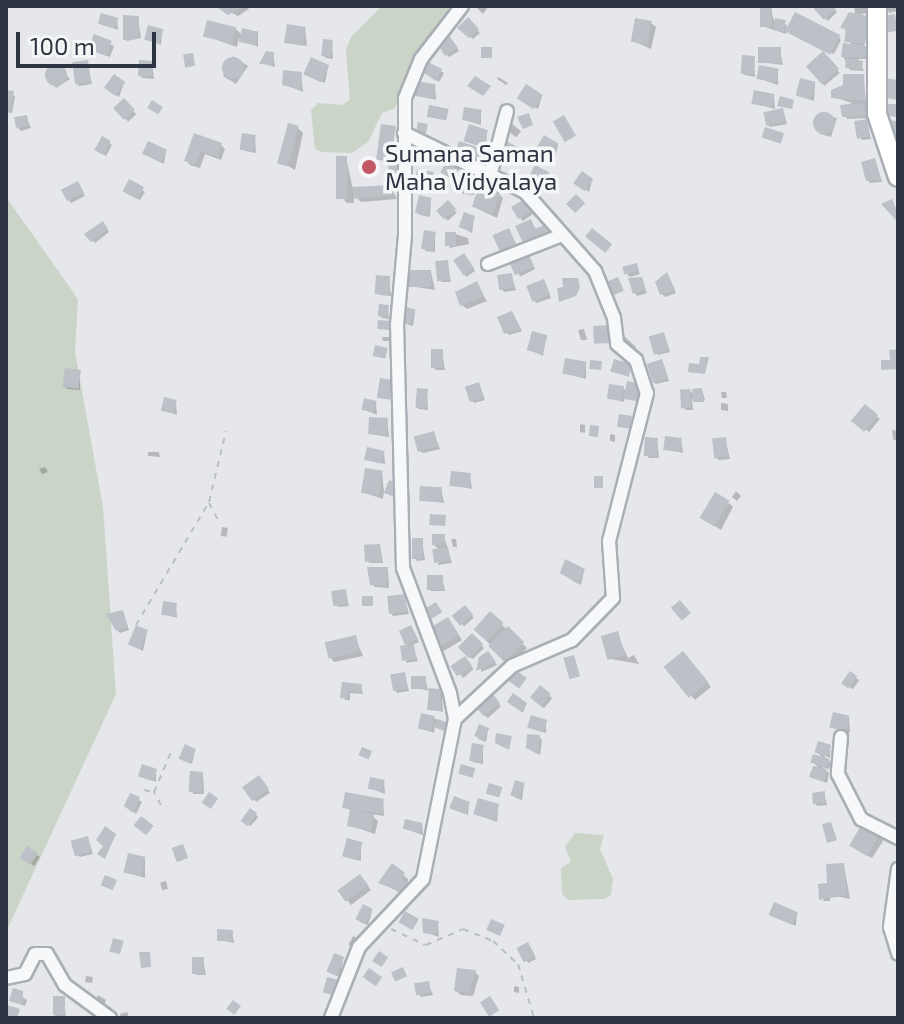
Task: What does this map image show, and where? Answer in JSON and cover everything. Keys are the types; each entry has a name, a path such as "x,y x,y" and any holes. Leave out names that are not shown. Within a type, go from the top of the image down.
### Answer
{"highway":[{"path":"877,6 877,114 890,141 898,177"}],"street":[{"path":"331,1018 359,947 385,923 423,879 455,719 450,693 403,568 397,325 405,235 405,98 421,59 462,6"},
{"path":"490,176 507,111"},
{"path":"404,133 525,192 560,236 595,271 614,318 617,344 636,360 647,393 609,541 613,598 572,640 512,666 455,719"},
{"path":"488,264 560,236"},
{"path":"841,737 838,774 861,819 898,838"},
{"path":"898,869 890,927 898,954"},
{"path":"6,978 25,974 35,954 47,954 65,985 110,1018"}],"path":[{"path":"136,625 209,502 226,431"},
{"path":"209,502 219,522"},
{"path":"154,792 172,750"},
{"path":"144,790 154,792"},
{"path":"154,792 161,805"},
{"path":"385,923 426,945 463,929 493,941 518,964 534,1018"}],"shaded area":[{"path":"382,6 450,8 413,64 395,108 382,113 368,142 352,153 315,149 311,110 318,103 342,105 350,100 346,50 351,37"},
{"path":"6,197 78,299 75,352 103,507 116,694 6,932"},
{"path":"575,833 604,835 600,849 613,879 611,895 604,899 568,900 562,894 561,868 571,862 565,847"}],"building":[{"path":"215,6 245,6 228,15"},
{"path":"817,6 836,8 824,20 814,9"},
{"path":"760,8 772,8 772,27 760,27"},
{"path":"795,12 840,35 830,55 785,32"},
{"path":"849,12 868,16 865,44 844,42 846,29 840,28"},
{"path":"101,13 118,18 115,29 98,24"},
{"path":"895,14 898,31 886,33 883,16"},
{"path":"123,15 139,16 139,36 132,40 123,40"},
{"path":"468,17 479,29 469,38 457,28"},
{"path":"635,18 652,21 648,45 631,42"},
{"path":"775,18 786,20 784,32 773,30"},
{"path":"207,20 236,27 232,44 203,36"},
{"path":"287,24 306,27 303,46 284,43"},
{"path":"148,25 163,29 160,44 144,39"},
{"path":"242,28 259,32 255,45 239,42"},
{"path":"94,34 112,41 106,56 88,49"},
{"path":"448,34 458,48 445,56 437,43"},
{"path":"323,39 333,40 331,57 321,56"},
{"path":"843,43 867,46 865,58 841,57"},
{"path":"481,47 492,47 492,58 481,58"},
{"path":"758,47 781,47 781,63 758,63"},
{"path":"266,51 274,52 273,65 259,64"},
{"path":"823,51 839,69 822,84 806,66"},
{"path":"193,53 195,66 185,67 183,55"},
{"path":"742,55 755,56 754,75 741,74"},
{"path":"233,57 241,60 244,68 241,76 233,79 225,76 222,68 225,60"},
{"path":"311,57 329,65 322,82 303,74"},
{"path":"846,58 863,61 862,69 845,68"},
{"path":"88,60 91,82 75,84 72,62"},
{"path":"139,60 153,61 152,77 138,76"},
{"path":"426,61 442,69 436,81 421,71"},
{"path":"56,64 64,67 67,75 64,83 56,86 48,83 45,75 48,67"},
{"path":"759,65 779,69 776,83 756,79"},
{"path":"283,70 302,72 301,90 282,85"},
{"path":"114,74 125,82 115,96 104,88"},
{"path":"843,74 864,74 865,101 831,98 831,90 843,85"},
{"path":"475,76 491,86 483,96 467,86"},
{"path":"800,78 816,82 811,99 796,95"},
{"path":"884,78 898,80 898,100 881,97"},
{"path":"416,81 436,84 433,99 414,96"},
{"path":"526,84 543,95 534,109 517,98"},
{"path":"6,90 14,91 10,112 6,111"},
{"path":"754,90 775,94 772,108 751,104"},
{"path":"780,96 794,100 792,109 777,106"},
{"path":"124,98 135,110 124,120 113,108"},
{"path":"152,100 163,107 158,115 147,108"},
{"path":"864,103 866,116 842,117 840,105"},
{"path":"884,104 898,104 898,117 885,116"},
{"path":"429,105 449,109 446,121 427,117"},
{"path":"464,107 482,110 480,123 462,120"},
{"path":"783,108 786,122 766,126 763,112"},
{"path":"824,112 832,115 835,123 832,131 824,134 816,131 813,123 816,115"},
{"path":"529,113 533,125 523,129 517,117"},
{"path":"27,115 29,126 16,128 14,117"},
{"path":"564,115 576,136 565,142 553,122"},
{"path":"867,119 870,137 857,139 854,121"},
{"path":"884,120 898,121 897,137 883,136"},
{"path":"418,122 428,124 426,136 416,134"},
{"path":"288,123 299,126 288,166 277,164"},
{"path":"381,124 396,126 391,162 376,160"},
{"path":"469,124 488,130 482,147 463,141"},
{"path":"765,127 784,133 781,144 762,137"},
{"path":"194,133 222,143 217,157 201,151 195,165 184,161"},
{"path":"242,133 256,135 253,152 240,150"},
{"path":"544,135 559,144 551,156 537,147"},
{"path":"102,136 111,141 103,155 94,150"},
{"path":"148,141 167,150 161,163 142,154"},
{"path":"459,141 486,150 481,164 454,155"},
{"path":"506,141 527,152 521,164 500,152"},
{"path":"418,149 432,152 429,164 416,161"},
{"path":"336,156 347,156 347,199 336,199"},
{"path":"875,158 881,180 866,181 861,162"},
{"path":"446,162 459,169 454,180 440,173"},
{"path":"399,163 401,181 390,182 388,164"},
{"path":"535,165 549,172 541,189 526,182"},
{"path":"417,169 434,172 430,191 414,188"},
{"path":"582,171 593,179 585,191 573,183"},
{"path":"461,177 474,179 471,194 459,192"},
{"path":"129,179 144,187 137,199 122,191"},
{"path":"78,181 84,193 67,201 61,190"},
{"path":"392,185 394,195 355,199 352,187"},
{"path":"479,185 500,192 493,214 472,207"},
{"path":"576,194 585,203 575,213 566,204"},
{"path":"419,195 432,198 428,215 415,213"},
{"path":"525,199 532,211 518,219 511,207"},
{"path":"892,199 898,213 896,220 881,204"},
{"path":"448,200 456,209 444,220 436,211"},
{"path":"464,212 475,216 470,231 459,227"},
{"path":"531,219 535,229 544,225 547,233 523,243 515,226"},
{"path":"103,221 108,229 91,242 84,234"},
{"path":"509,228 517,246 501,254 493,235"},
{"path":"592,228 612,244 605,253 585,237"},
{"path":"424,230 436,232 433,251 421,249"},
{"path":"445,232 456,232 456,246 445,246"},
{"path":"527,251 534,266 515,275 508,260"},
{"path":"464,253 474,268 463,275 453,260"},
{"path":"448,260 450,280 437,281 435,261"},
{"path":"637,263 639,271 624,274 622,267"},
{"path":"407,270 431,270 431,287 407,287"},
{"path":"667,272 675,290 660,295 655,282"},
{"path":"512,273 514,288 499,290 497,275"},
{"path":"376,275 390,276 389,295 375,294"},
{"path":"618,277 624,291 613,295 607,282"},
{"path":"642,277 646,290 633,294 628,278"},
{"path":"562,278 578,278 580,288 576,296 559,302 557,288 563,287"},
{"path":"544,279 550,295 532,302 526,286"},
{"path":"477,281 484,296 460,306 455,292"},
{"path":"379,304 389,305 388,317 378,316"},
{"path":"407,307 416,310 411,325 402,322"},
{"path":"512,311 521,329 504,334 497,317"},
{"path":"378,320 390,321 389,330 377,329"},
{"path":"610,325 611,343 594,344 593,326"},
{"path":"532,331 547,335 542,354 527,350"},
{"path":"664,332 669,350 654,355 649,336"},
{"path":"375,345 388,348 385,359 373,356"},
{"path":"431,349 443,349 443,368 431,368"},
{"path":"898,349 898,369 881,370 881,360 890,360 889,350"},
{"path":"700,357 709,357 705,374 688,372 689,363 699,364"},
{"path":"565,358 587,362 584,378 562,374"},
{"path":"614,359 632,364 629,377 610,371"},
{"path":"662,359 668,378 653,383 647,364"},
{"path":"590,360 602,361 601,370 589,369"},
{"path":"65,368 81,370 79,389 63,387"},
{"path":"380,378 393,380 390,400 377,398"},
{"path":"627,381 642,384 638,402 624,399"},
{"path":"479,382 484,397 470,402 465,387"},
{"path":"609,384 624,386 622,401 607,399"},
{"path":"417,388 428,389 426,408 415,407"},
{"path":"702,388 704,402 693,402 692,389"},
{"path":"690,389 691,408 681,408 680,390"},
{"path":"164,397 177,400 174,414 161,411"},
{"path":"364,398 377,401 374,413 361,410"},
{"path":"865,404 878,415 864,432 851,421"},
{"path":"619,414 632,416 630,429 617,427"},
{"path":"369,417 388,418 387,435 368,434"},
{"path":"590,425 599,426 598,437 589,436"},
{"path":"434,431 438,446 418,452 414,436"},
{"path":"665,436 682,438 680,452 663,450"},
{"path":"645,437 658,438 657,457 644,456"},
{"path":"726,437 728,457 714,458 712,438"},
{"path":"367,447 385,451 382,464 364,460"},
{"path":"365,468 383,471 379,496 361,493"},
{"path":"451,471 471,473 469,488 449,486"},
{"path":"594,476 603,476 603,488 594,488"},
{"path":"389,480 402,485 397,498 384,493"},
{"path":"420,486 442,487 441,502 419,501"},
{"path":"715,492 730,501 714,526 700,518"},
{"path":"430,514 446,515 445,526 429,525"},
{"path":"432,534 445,534 445,545 432,545"},
{"path":"412,538 423,538 423,559 412,559"},
{"path":"380,544 381,561 365,562 364,545"},
{"path":"448,547 450,561 434,563 432,549"},
{"path":"565,559 585,569 578,584 560,573"},
{"path":"367,567 388,567 387,586 370,585"},
{"path":"427,575 443,575 443,590 427,590"},
{"path":"346,589 348,604 333,606 331,591"},
{"path":"405,594 407,612 389,614 387,596"},
{"path":"362,596 373,596 373,606 362,606"},
{"path":"680,600 691,613 682,621 671,608"},
{"path":"163,601 177,603 175,617 161,615"},
{"path":"436,602 442,612 431,619 425,609"},
{"path":"465,605 473,615 460,626 452,616"},
{"path":"123,610 128,628 116,631 106,614"},
{"path":"490,611 504,623 487,642 474,630"},
{"path":"448,617 459,635 437,648 427,630"},
{"path":"136,625 148,630 140,649 128,644"},
{"path":"411,625 418,639 405,645 399,631"},
{"path":"508,626 524,642 504,662 488,646"},
{"path":"618,631 625,655 608,660 601,636"},
{"path":"472,633 483,644 469,658 458,647"},
{"path":"356,635 360,652 329,659 325,642"},
{"path":"414,644 416,659 402,661 400,646"},
{"path":"488,651 496,662 476,671 479,657"},
{"path":"683,651 708,682 689,698 664,667"},
{"path":"574,655 580,676 569,679 563,658"},
{"path":"465,656 472,666 457,676 450,666"},
{"path":"513,668 527,678 519,689 505,679"},
{"path":"850,671 857,676 848,688 841,683"},
{"path":"405,672 408,689 393,691 390,675"},
{"path":"411,676 426,676 426,689 411,689"},
{"path":"342,682 362,684 361,693 348,691 348,699 340,698"},
{"path":"540,685 551,694 541,706 530,697"},
{"path":"429,688 440,689 441,711 427,710"},
{"path":"491,692 500,703 483,716 475,705"},
{"path":"513,693 527,703 523,713 507,702"},
{"path":"833,712 850,716 846,731 829,728"},
{"path":"421,713 435,716 431,732 418,729"},
{"path":"531,715 547,720 543,732 527,727"},
{"path":"438,719 448,723 445,731 435,727"},
{"path":"479,724 489,728 484,740 474,736"},
{"path":"496,733 512,736 509,750 495,743"},
{"path":"527,734 540,735 538,754 526,748"},
{"path":"818,741 831,745 828,757 814,752"},
{"path":"472,743 484,745 481,763 469,761"},
{"path":"185,744 196,749 189,763 178,759"},
{"path":"362,747 372,751 369,759 359,755"},
{"path":"813,754 829,759 827,768 810,763"},
{"path":"142,764 157,769 153,781 138,776"},
{"path":"461,764 475,768 473,778 458,774"},
{"path":"813,766 827,769 824,782 809,777"},
{"path":"190,771 203,772 202,793 189,792"},
{"path":"259,775 269,789 252,801 242,787"},
{"path":"370,777 385,780 382,792 368,789"},
{"path":"515,780 525,783 520,798 510,795"},
{"path":"489,783 502,787 499,798 486,794"},
{"path":"825,791 825,803 813,804 812,793"},
{"path":"209,792 218,798 211,809 202,803"},
{"path":"345,792 384,799 382,814 357,810 374,815 371,831 347,826 350,809 342,808"},
{"path":"130,793 140,797 133,813 124,806"},
{"path":"454,796 470,802 465,814 449,808"},
{"path":"478,798 499,804 494,820 473,814"},
{"path":"250,808 257,813 248,826 241,821"},
{"path":"141,816 154,826 146,835 134,825"},
{"path":"405,819 423,823 420,833 403,829"},
{"path":"831,822 837,840 827,843 822,824"},
{"path":"862,824 880,835 867,856 849,845"},
{"path":"105,826 116,834 105,859 97,854 103,846 96,840"},
{"path":"88,836 92,851 75,856 71,841"},
{"path":"347,838 362,842 358,860 342,856"},
{"path":"183,844 188,858 177,862 172,848"},
{"path":"27,846 38,853 31,865 20,858"},
{"path":"128,853 146,857 141,877 124,872"},
{"path":"392,863 405,873 401,879 408,883 402,892 378,883"},
{"path":"844,863 847,895 819,900 818,884 827,883 826,864"},
{"path":"360,874 368,885 346,902 337,890"},
{"path":"105,875 117,880 113,890 101,885"},
{"path":"774,902 798,912 792,925 769,915"},
{"path":"363,904 373,909 365,924 355,919"},
{"path":"405,911 419,919 412,930 398,922"},
{"path":"422,918 439,921 436,935 423,933"},
{"path":"491,919 505,925 500,936 486,930"},
{"path":"217,929 233,930 232,941 217,941"},
{"path":"113,938 124,941 120,954 109,952"},
{"path":"528,942 535,956 524,962 516,948"},
{"path":"379,951 388,957 381,967 372,961"},
{"path":"139,952 150,952 151,967 141,968"},
{"path":"334,953 344,957 337,976 327,972"},
{"path":"192,957 204,957 204,974 192,974"},
{"path":"403,967 407,976 395,981 391,972"},
{"path":"369,968 382,977 376,986 363,977"},
{"path":"457,968 476,970 469,993 454,991"},
{"path":"327,977 338,980 333,995 323,992"},
{"path":"429,981 431,993 416,995 414,983"},
{"path":"13,988 23,991 23,1005 9,1001"},
{"path":"53,996 65,996 65,1015 53,1015"},
{"path":"490,996 499,1010 489,1017 480,1003"},
{"path":"233,1000 241,1006 234,1015 226,1009"},
{"path":"6,1005 20,1009 17,1018 6,1018"}],"place":[{"name":"Sumana Saman Maha Vidyalaya","path":"369,167"}]}
